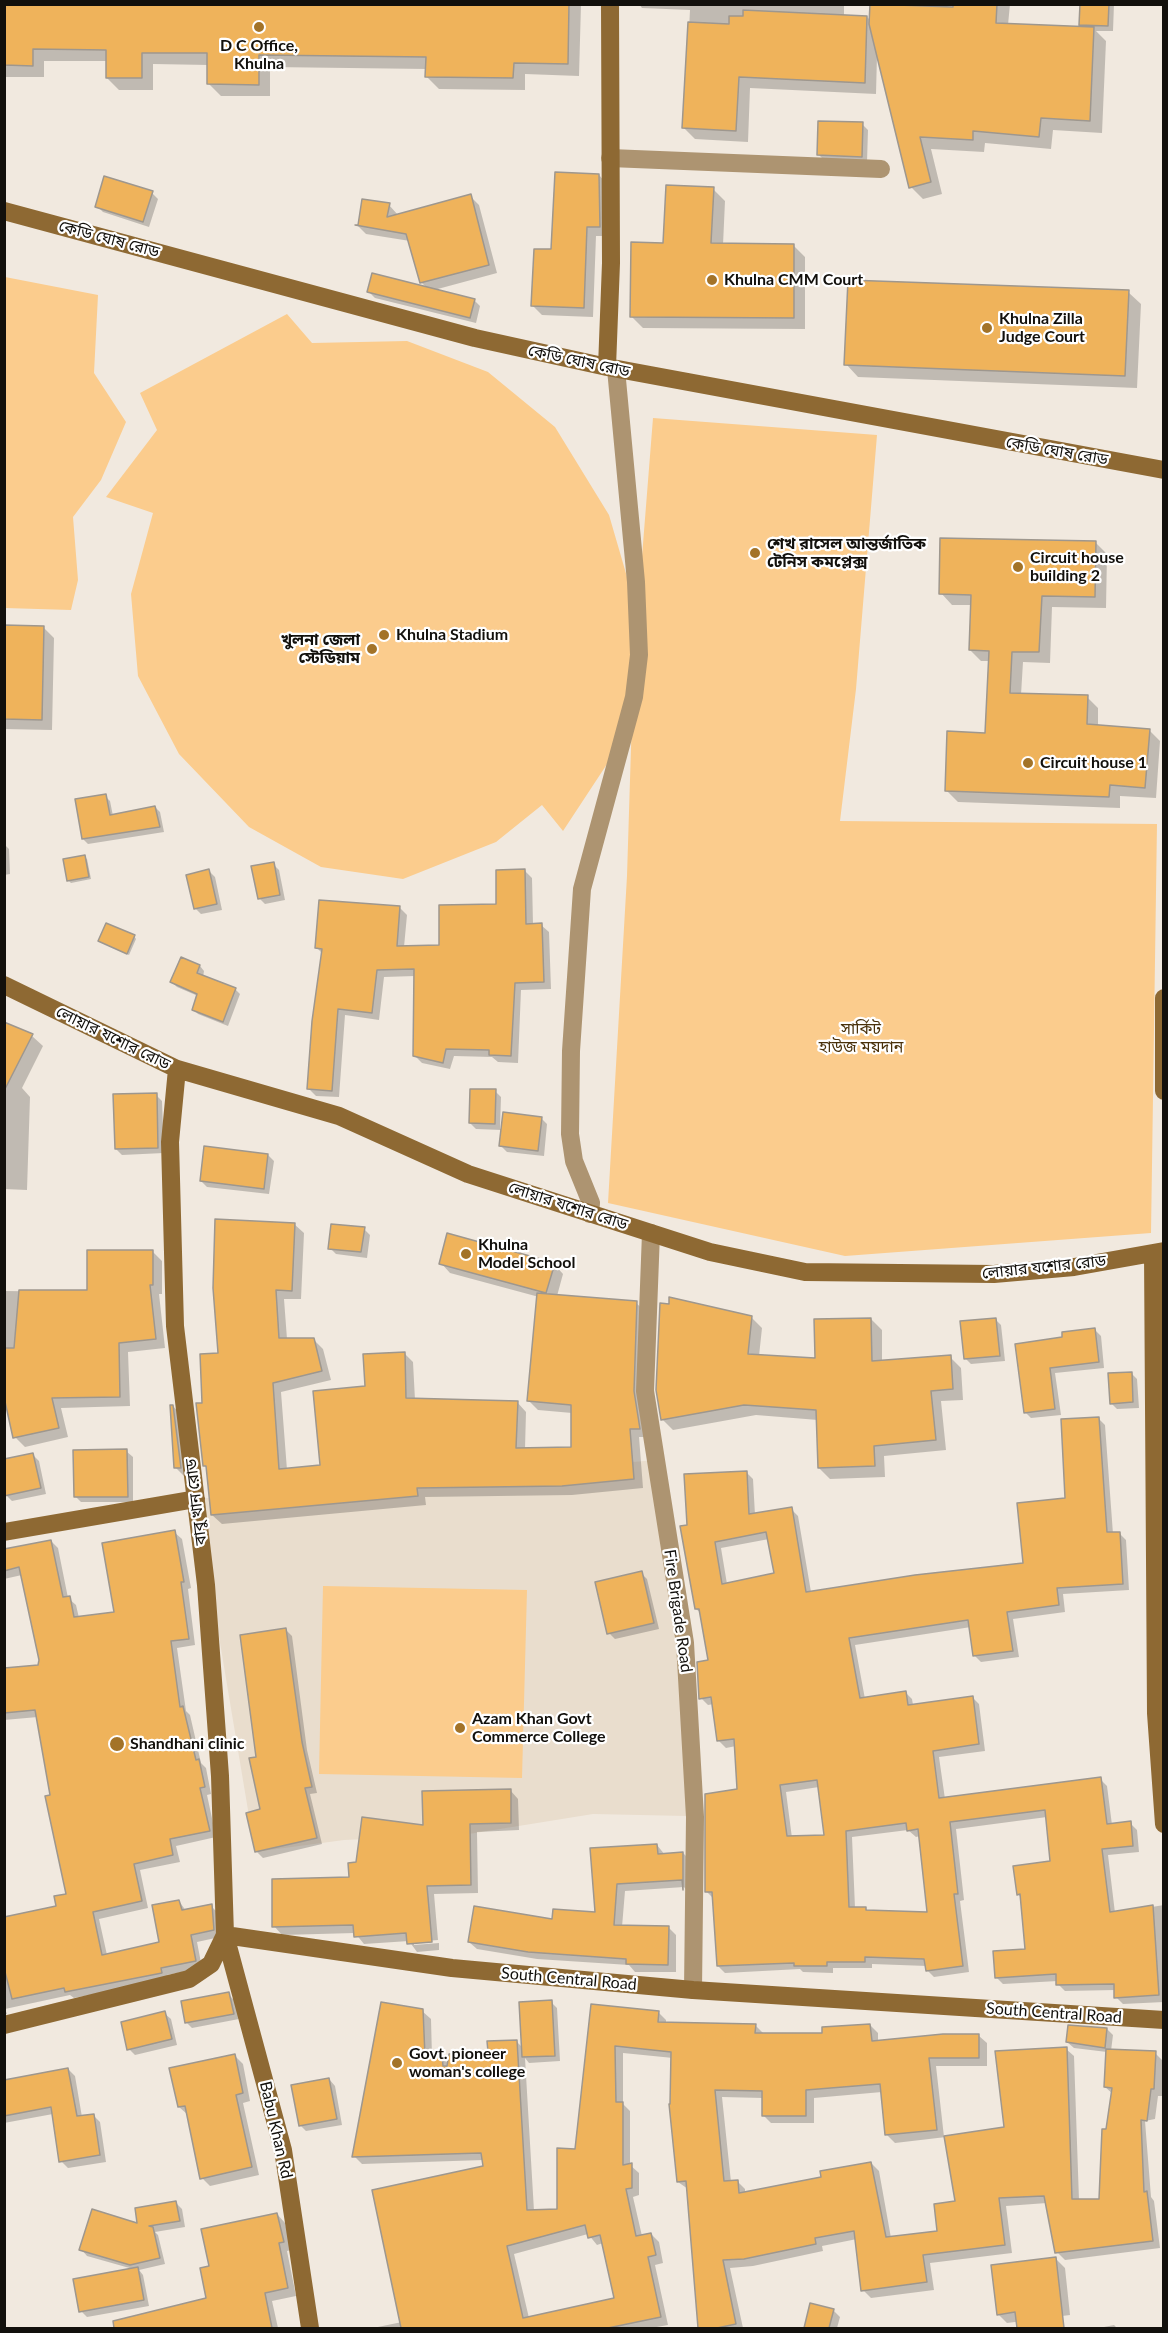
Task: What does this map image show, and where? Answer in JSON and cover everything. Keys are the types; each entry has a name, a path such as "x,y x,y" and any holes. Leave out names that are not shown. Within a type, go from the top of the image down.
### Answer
{"street":[{"path":"590,1214 591,1203 574,1161 570,1134 571,1051 582,889 634,697 639,656 636,582 611,368 610,4"},
{"path":"610,158 881,170"},
{"name":"কেডি ঘোষ রোড","path":"4,210 464,334 611,368 1164,470"},
{"name":"লোয়ার যশোর রোড","path":"4,986 177,1069 339,1116 468,1174 710,1252 805,1272 994,1274 1074,1267 1158,1252"},
{"path":"1164,999 1164,1091"},
{"name":"বাবু খান রোড","path":"177,1069 170,1142 175,1326 206,1585 220,1776 225,1935"},
{"name":"Fire Brigade Road","path":"651,1233 645,1391 685,1642 695,1817 693,1990"},
{"path":"1158,1252 1156,1713 1164,1824"},
{"path":"4,1532 196,1499"},
{"path":"4,2025 189,1979 211,1964 225,1935"},
{"name":"South Central Road","path":"225,1935 452,1968 693,1990 1164,2020"},
{"name":"Babu Khan Rd","path":"225,1935 283,2150 310,2328"}],"shaded area":[{"name":"Azam Khan Govt Commerce College","path":"656,1460 685,1643 687,1816 593,1814 469,1834 344,1840 255,1852 196,1499"}],"green space":[{"path":"5,277 98,295 94,373 126,422 101,480 73,517 78,580 71,610 5,608"},
{"name":"সার্কিট হাউজ ময়দান","path":"287,314 312,343 407,341 488,372 555,427 609,515 632,594 634,657 653,418 877,435 856,689 840,821 1157,824 1151,1233 845,1256 608,1203 627,876 633,684 611,758 563,831 542,805 496,842 403,879 321,867 249,827 179,754 138,676 131,594 153,513 106,497 157,430 140,393"},
{"name":"Azam Khan Govt Commerce College","path":"323,1586 527,1590 522,1778 319,1774"}],"building":[{"name":"D C Office, Khulna","path":"4,4 569,4 568,64 514,63 513,78 425,77 426,57 259,55 259,85 207,84 207,53 142,53 142,78 106,78 106,50 33,49 33,66 4,65"},
{"path":"870,4 953,7 953,4 997,4 996,23 1094,27 1090,121 1041,118 1039,137 973,131 973,140 920,137 931,182 909,188 869,24"},
{"path":"1080,4 1109,4 1108,26 1079,25"},
{"path":"743,10 867,16 865,83 739,77 736,131 682,128 688,22 729,24 729,16 743,16"},
{"path":"818,121 863,122 862,157 817,155"},
{"path":"555,172 599,174 600,227 587,227 584,308 531,306 534,249 551,249"},
{"path":"104,176 153,191 143,222 95,207"},
{"name":"Khulna CMM Court","path":"666,185 714,187 711,243 794,244 794,318 630,317 631,242 663,243"},
{"path":"471,194 489,265 420,283 406,234 355,225 358,225 362,199 390,203 387,217"},
{"path":"372,273 475,299 470,318 367,292"},
{"name":"Khulna Zilla Judge Court","path":"848,280 1129,290 1125,376 844,365"},
{"path":"940,538 1096,541 1095,597 1042,596 1039,652 1012,652 1010,693 1088,695 1087,724 1150,729 1145,788 1110,785 1109,797 945,791 947,731 985,733 989,651 969,650 971,595 939,594"},
{"path":"4,625 44,626 42,720 4,719"},
{"path":"106,794 110,815 155,806 160,827 82,839 75,799"},
{"path":"85,855 89,877 67,881 63,859"},
{"path":"274,862 280,895 258,899 251,866"},
{"path":"209,869 217,904 194,909 186,875"},
{"path":"525,869 526,924 542,923 544,982 515,983 511,1056 489,1055 489,1050 446,1049 443,1063 413,1056 414,969 377,970 372,1013 338,1009 332,1091 307,1089 312,1021 322,949 315,948 319,900 400,906 397,946 439,945 439,905 496,904 496,870"},
{"path":"106,923 135,935 127,954 98,941"},
{"path":"181,957 200,965 197,973 236,988 223,1022 192,1010 197,994 170,982"},
{"path":"4,1022 33,1034 4,1091"},
{"path":"470,1089 496,1089 495,1124 469,1123"},
{"path":"157,1093 158,1148 115,1149 113,1094"},
{"path":"503,1112 542,1117 538,1151 499,1146"},
{"path":"204,1146 268,1154 264,1189 200,1181"},
{"path":"215,1219 295,1223 292,1291 276,1290 279,1338 314,1338 322,1371 273,1383 279,1469 320,1465 313,1391 365,1386 363,1354 405,1352 406,1398 518,1401 516,1448 571,1447 571,1405 527,1401 537,1293 637,1301 634,1391 640,1429 630,1429 634,1479 562,1486 417,1488 418,1496 211,1515 196,1403 202,1403 200,1354 218,1353 213,1288"},
{"path":"331,1224 365,1227 361,1252 328,1249"},
{"path":"447,1233 555,1263 546,1293 439,1264"},
{"path":"87,1250 153,1250 153,1285 150,1285 156,1339 119,1343 120,1397 52,1398 59,1428 13,1438 4,1397 4,1348 14,1348 19,1290 87,1290"},
{"path":"669,1297 752,1316 748,1354 815,1358 814,1319 871,1318 872,1361 951,1355 953,1389 931,1391 936,1440 874,1446 875,1466 818,1468 816,1410 744,1405 661,1420 656,1390 660,1303 669,1304"},
{"path":"996,1318 1000,1356 964,1359 960,1321"},
{"path":"1095,1328 1099,1362 1050,1368 1055,1409 1024,1413 1015,1344 1062,1337 1062,1332"},
{"path":"1132,1372 1133,1402 1110,1404 1108,1373"},
{"path":"170,1405 173,1405 181,1468 174,1468"},
{"path":"1099,1417 1107,1532 1120,1532 1123,1584 1057,1588 1059,1605 1007,1612 1013,1651 973,1656 968,1620 849,1638 860,1698 906,1691 908,1705 973,1696 979,1744 933,1751 939,1798 1101,1777 1107,1824 1131,1821 1133,1846 1102,1849 1110,1912 1153,1905 1159,1995 1114,1998 1114,1984 1056,1985 1056,1974 995,1978 993,1951 1025,1949 1020,1894 1017,1895 1013,1866 1050,1861 1045,1810 950,1822 958,1894 954,1894 963,1966 926,1971 924,1959 865,1957 865,1962 827,1962 827,1966 794,1966 794,1963 717,1966 712,1892 705,1892 705,1794 737,1789 734,1739 717,1741 711,1697 699,1699 697,1662 708,1660 699,1609 695,1609 680,1526 687,1525 684,1474 747,1471 749,1514 792,1507 806,1592 915,1575 1023,1563 1017,1503 1065,1498 1061,1419","holes":["766,1532 774,1573 722,1584 715,1542","817,1780 824,1835 787,1836 780,1785","906,1823 907,1831 918,1829 927,1912 866,1910 866,1907 849,1907 846,1831"]},
{"path":"127,1449 128,1497 74,1497 73,1450"},
{"path":"33,1453 41,1488 4,1496 4,1459"},
{"path":"175,1530 184,1582 181,1582 189,1639 171,1641 180,1707 183,1706 196,1760 199,1759 205,1787 200,1788 210,1831 170,1839 173,1855 134,1864 142,1901 93,1912 102,1955 159,1942 152,1905 179,1900 182,1910 212,1904 214,1930 191,1935 196,1961 161,1968 162,1973 65,1992 64,1988 12,1999 4,1968 4,1917 56,1906 54,1896 66,1894 45,1796 50,1795 35,1710 4,1713 4,1668 38,1665 39,1660 19,1567 4,1571 4,1549 51,1540 63,1597 70,1596 74,1617 114,1612 102,1543"},
{"path":"642,1571 654,1623 607,1634 595,1582"},
{"path":"286,1628 302,1742 312,1787 305,1788 317,1838 255,1852 246,1813 260,1809 249,1758 256,1757 240,1635"},
{"path":"511,1789 511,1823 470,1824 471,1885 427,1886 432,1942 407,1944 406,1933 354,1937 353,1925 272,1927 272,1879 349,1877 348,1863 356,1862 362,1817 423,1825 422,1791"},
{"path":"657,1844 658,1854 683,1852 683,1890 682,1880 617,1884 614,1925 669,1926 668,1965 626,1964 626,1959 528,1952 468,1942 474,1906 552,1919 553,1909 595,1912 590,1848"},
{"path":"229,1992 234,2014 185,2023 181,2001"},
{"path":"552,2000 555,2056 522,2057 519,2002"},
{"path":"381,2002 423,2009 425,2056 442,2055 443,2066 447,2066 449,2054 488,2052 487,2041 517,2040 527,2210 557,2209 557,2148 575,2149 591,2004 659,2011 658,2022 756,2024 755,2033 822,2033 822,2027 870,2024 872,2041 943,2034 979,2034 979,2058 929,2058 937,2130 885,2135 880,2084 806,2090 806,2116 762,2116 762,2091 715,2090 724,2181 738,2180 739,2193 821,2177 820,2171 871,2162 886,2237 937,2231 934,2204 955,2201 944,2136 1004,2127 995,2051 1067,2047 1072,2199 1099,2199 1102,2129 1106,2129 1112,2088 1104,2087 1106,2049 1156,2051 1154,2089 1151,2089 1147,2121 1141,2120 1144,2192 1147,2191 1153,2241 1055,2253 1044,2196 999,2198 1005,2245 923,2255 927,2282 861,2291 854,2231 815,2238 816,2244 744,2259 723,2260 736,2324 717,2328 698,2328 686,2181 677,2182 669,2104 671,2052 615,2046 616,2102 623,2102 623,2165 632,2163 632,2188 626,2189 636,2236 651,2233 656,2255 648,2257 661,2317 608,2328 401,2328 372,2190 483,2166 481,2153 352,2157","holes":["585,2225 588,2238 600,2235 614,2298 523,2318 507,2246"]},
{"path":"165,2011 172,2039 127,2050 121,2022"},
{"path":"1068,2025 1107,2028 1105,2048 1066,2042"},
{"path":"235,2054 243,2093 236,2095 252,2167 200,2179 185,2106 178,2107 169,2068"},
{"path":"68,2068 77,2116 94,2114 100,2155 59,2162 51,2107 4,2116 4,2080"},
{"path":"329,2078 337,2119 299,2126 291,2085"},
{"path":"176,2201 180,2221 149,2226 153,2227 160,2258 130,2265 79,2250 92,2209 137,2223 135,2208"},
{"path":"277,2213 284,2242 279,2243 288,2288 265,2293 272,2328 114,2328 113,2321 206,2298 200,2268 209,2266 201,2229"},
{"path":"1056,2257 1064,2328 1017,2328 1015,2312 997,2315 991,2265"},
{"path":"138,2267 144,2300 79,2312 73,2279"},
{"path":"810,2303 834,2309 829,2328 804,2328"}],"place":[{"name":"D C Office, Khulna","path":"259,27"},
{"name":"Khulna CMM Court","path":"712,280"},
{"name":"Khulna Zilla Judge Court","path":"987,328"},
{"name":"শেখ রাসেল আন্তর্জাতিক টেনিস কমপ্লেক্স","path":"755,553"},
{"name":"Circuit house building 2","path":"1018,567"},
{"name":"Khulna Stadium","path":"384,635"},
{"name":"খুলনা জেলা স্টেডিয়াম","path":"372,649"},
{"name":"Circuit house 1","path":"1028,763"},
{"name":"Khulna Model School","path":"466,1254"},
{"name":"Azam Khan Govt Commerce College","path":"460,1728"},
{"name":"Shandhani clinic","path":"117,1744"},
{"name":"Govt. pioneer woman's college","path":"397,2063"}]}
